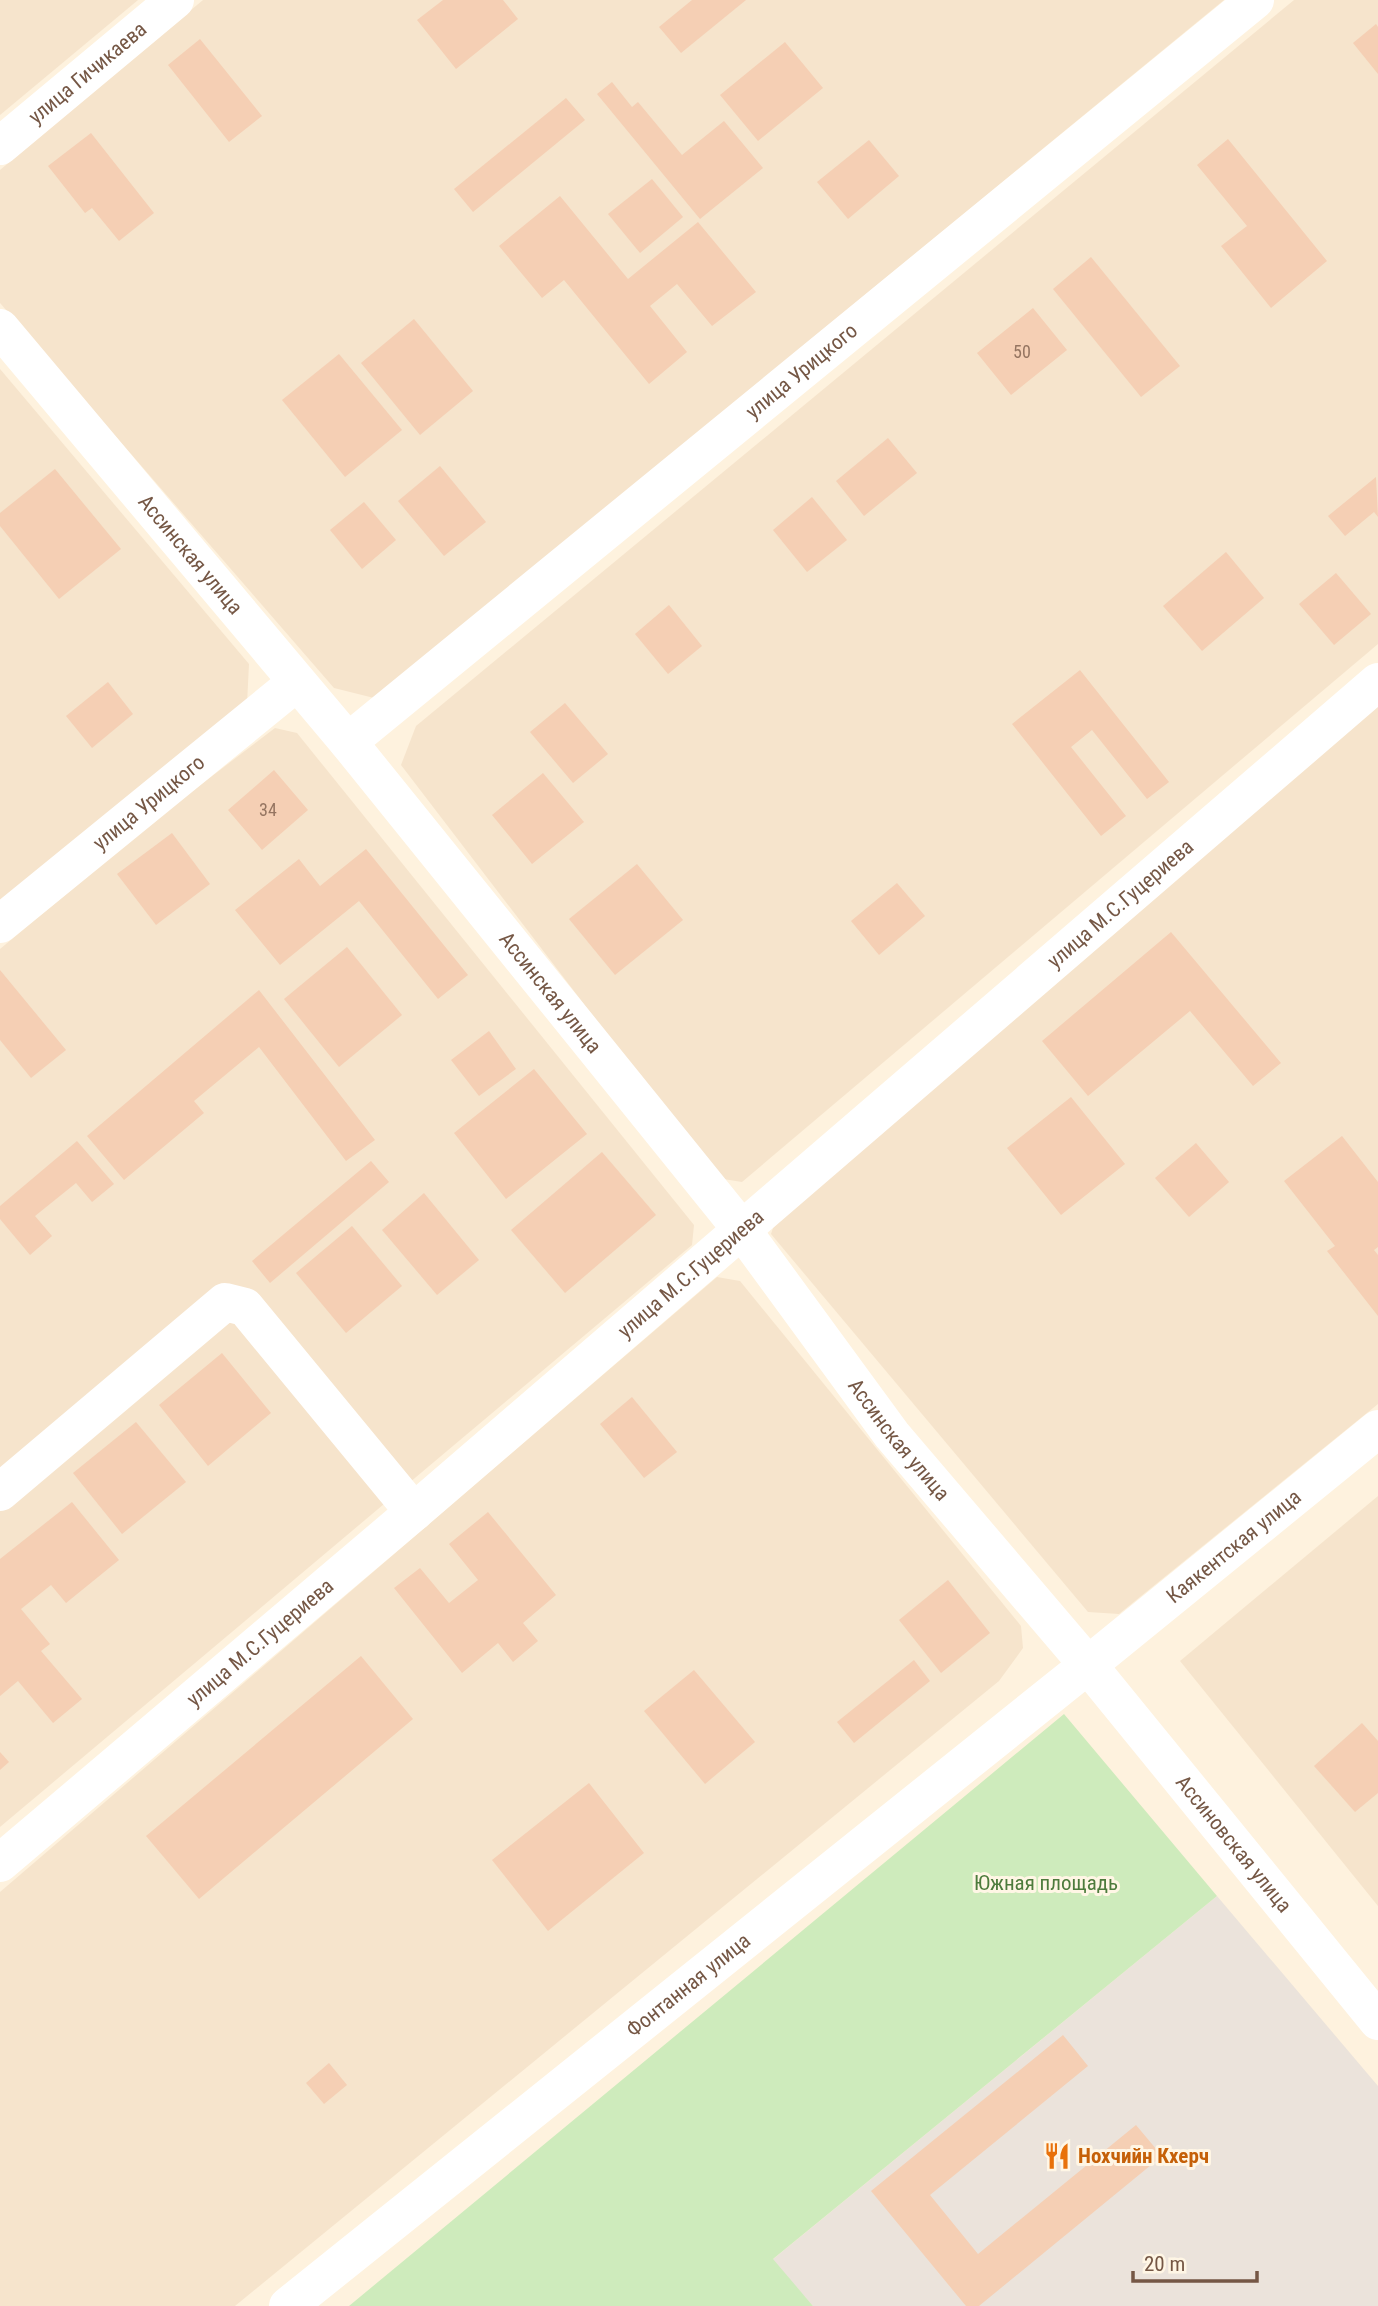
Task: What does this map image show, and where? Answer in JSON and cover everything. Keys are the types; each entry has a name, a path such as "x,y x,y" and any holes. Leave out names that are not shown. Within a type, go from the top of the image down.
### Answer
{"street":[{"name":"улица Гичикаева","path":"0,146 175,0"},
{"name":"улица Урицкого","path":"348,742 1255,0"},
{"name":"Ассинская улица","path":"0,328 348,742 742,1230 892,1435 1088,1665"},
{"name":"улица Урицкого","path":"0,924 297,682"},
{"name":"улица М.С.Гуцериева","path":"0,1863 414,1512 1378,682"},
{"path":"0,1492 225,1302 245,1307 414,1512"},
{"name":"Каякентская улица","path":"1088,1665 1378,1429"},
{"name":"Ассиновская улица","path":"1088,1665 1378,2021"},
{"name":"Фонтанная улица","path":"288,2306 1088,1665"}],"shaded area":[{"path":"0,0 138,0 0,115"},
{"path":"203,0 1224,0 374,698 334,688 0,303 0,170"},
{"path":"1294,0 1378,0 1378,644 742,1182 717,1178 401,765 416,726"},
{"path":"0,369 249,664 247,704 0,904"},
{"path":"1378,701 1378,1404 1119,1614 1088,1612 771,1234 777,1216"},
{"path":"275,728 297,733 694,1225 692,1245 0,1827 0,949 165,812"},
{"path":"717,1277 740,1281 1021,1626 1023,1648 999,1681 235,2306 0,2306 0,1892"},
{"path":"1378,1496 1378,1906 1180,1661"},
{"path":"1217,1896 1378,2086 1378,2306 813,2306 772,2260"}],"green space":[{"name":"Южная площадь","path":"1064,1714 1217,1896 773,2259 813,2306 349,2306"}],"building":[{"path":"443,0 503,0 518,19 456,69 417,20"},
{"path":"692,0 746,0 681,53 659,27"},
{"path":"1376,24 1378,27 1378,74 1353,43"},
{"path":"200,39 262,116 229,142 168,65"},
{"path":"785,42 823,88 758,141 720,95"},
{"path":"612,82 632,107 638,102 682,155 724,121 763,168 700,219 597,94"},
{"path":"566,98 585,120 473,212 454,189"},
{"path":"91,133 154,213 119,241 92,208 85,213 48,166"},
{"path":"1228,139 1327,261 1271,308 1221,246 1247,226 1197,165"},
{"path":"869,140 899,176 848,219 817,182"},
{"path":"652,179 683,217 640,253 608,214"},
{"path":"560,196 628,279 698,222 756,292 712,326 677,284 650,306 687,352 649,384 564,280 542,298 499,246"},
{"path":"1091,257 1180,366 1141,397 1053,289"},
{"path":"1033,308 1067,350 1011,395 977,353"},
{"path":"414,319 473,391 420,435 361,363"},
{"path":"339,354 402,430 345,477 282,400"},
{"path":"888,438 917,473 864,516 836,481"},
{"path":"440,466 486,522 444,556 398,501"},
{"path":"55,469 121,549 59,599 0,526 0,513"},
{"path":"1376,477 1378,517 1374,512 1345,536 1328,516"},
{"path":"812,497 847,540 807,572 773,530"},
{"path":"364,502 396,540 362,569 330,530"},
{"path":"1226,552 1264,598 1202,651 1163,606"},
{"path":"1336,573 1371,614 1334,645 1299,604"},
{"path":"669,605 702,646 668,674 635,634"},
{"path":"1080,670 1169,782 1147,799 1092,730 1071,747 1126,816 1101,836 1012,724"},
{"path":"108,682 133,714 92,748 66,716"},
{"path":"565,703 608,754 573,783 530,732"},
{"path":"274,770 308,810 262,850 228,810"},
{"path":"543,773 584,822 532,864 492,815"},
{"path":"172,833 210,884 156,925 117,874"},
{"path":"366,849 468,975 438,999 359,901 280,965 235,910 299,859 320,886"},
{"path":"637,864 683,920 615,975 569,919"},
{"path":"897,883 925,916 879,955 851,921"},
{"path":"1171,932 1281,1063 1253,1086 1190,1011 1088,1096 1042,1041"},
{"path":"347,947 402,1015 339,1067 284,999"},
{"path":"0,970 66,1050 31,1078 0,1040"},
{"path":"259,990 375,1140 346,1161 259,1047 194,1101 204,1113 124,1180 87,1136"},
{"path":"489,1031 516,1069 479,1096 451,1060"},
{"path":"534,1069 587,1134 506,1199 454,1133"},
{"path":"1071,1097 1125,1164 1061,1215 1007,1148"},
{"path":"1342,1136 1378,1182 1378,1247 1374,1250 1378,1255 1378,1316 1327,1251 1335,1246 1284,1181"},
{"path":"77,1141 114,1184 92,1202 76,1183 35,1216 52,1236 30,1255 0,1219 0,1206"},
{"path":"1196,1143 1229,1182 1189,1217 1155,1178"},
{"path":"602,1152 656,1215 565,1293 511,1230"},
{"path":"371,1161 389,1182 270,1283 252,1261"},
{"path":"424,1193 479,1260 437,1295 382,1230"},
{"path":"352,1226 402,1286 346,1333 296,1273"},
{"path":"222,1353 271,1413 208,1466 159,1405"},
{"path":"632,1397 677,1452 644,1478 600,1424"},
{"path":"136,1422 186,1482 122,1534 73,1473"},
{"path":"72,1502 119,1560 66,1603 51,1585 21,1609 50,1644 41,1651 82,1699 53,1723 18,1681 0,1696 0,1559"},
{"path":"488,1512 556,1595 523,1623 538,1641 513,1662 498,1643 462,1673 394,1588 420,1568 449,1603 478,1580 449,1544"},
{"path":"948,1580 990,1633 941,1673 899,1620"},
{"path":"361,1656 413,1719 199,1899 146,1836"},
{"path":"914,1660 930,1681 854,1743 837,1722"},
{"path":"694,1670 755,1742 705,1784 644,1711"},
{"path":"1362,1723 1378,1741 1378,1793 1355,1812 1314,1766"},
{"path":"0,1752 9,1762 0,1770"},
{"path":"589,1783 644,1853 548,1931 492,1860"},
{"path":"1063,2035 1088,2066 930,2195 978,2254 1136,2125 1162,2156 979,2306 966,2306 871,2191"},
{"path":"329,2063 347,2085 324,2104 306,2083"}],"place":[{"name":"Нохчийн Кхерч","path":"1057,2156"}]}
